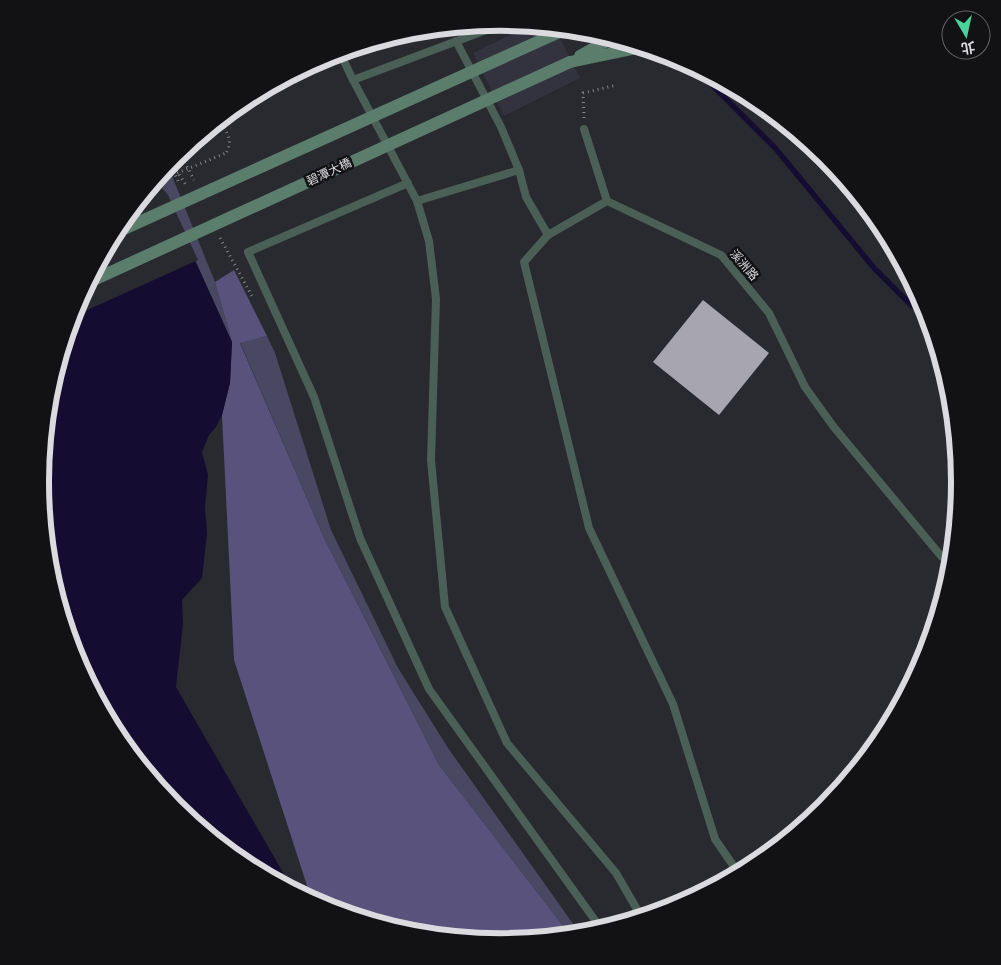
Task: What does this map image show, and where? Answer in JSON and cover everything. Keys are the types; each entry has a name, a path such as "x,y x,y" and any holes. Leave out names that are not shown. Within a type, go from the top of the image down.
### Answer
{"main road":[{"path":"129,227 554,34"},
{"path":"570,62 603,43"},
{"path":"570,62 628,50"},
{"name":"碧潭大橋","path":"99,277 570,62"}],"lane":[{"path":"353,80 481,32"},
{"path":"456,41 501,127 519,170 526,197 548,235"},
{"path":"343,60 417,200 429,241 436,299 431,460 445,608 507,743 616,873 639,912"},
{"path":"584,129 607,201 548,235 524,262 589,528 673,704 715,838 735,868"},
{"path":"417,200 519,170"},
{"path":"408,182 248,252 314,397 360,538 429,689 597,923"},
{"name":"溪洲路","path":"607,201 722,255 769,313 805,387 833,426 945,558"}],"path":[{"path":"584,129 583,93 617,85"},
{"path":"178,181 175,174 226,153 230,146 229,137 223,127"},
{"path":"184,160 196,184"}],"shaded area":[{"path":"517,32 558,35 580,78 504,116 473,53"},
{"path":"171,174 215,282 232,342 166,196 159,188"},
{"path":"159,188 166,196 232,342 230,383 222,415 216,427 209,435 202,452 208,475 205,507 207,534 202,578 182,600 183,624 176,687 287,879 250,858 203,822 181,802 142,757 125,733 96,682 73,628 58,571 50,512 49,482 53,424 65,366 73,337 96,283 125,232"},
{"path":"234,270 267,336 240,343 324,538 439,765 566,929 500,934 442,930 412,925 355,910 309,890 234,660 222,415 230,383 232,342 215,282"},
{"path":"267,336 275,353 331,530 398,668 448,748 575,927 566,929 439,765 324,538 240,342"}],"pier":[{"path":"160,186 168,195 198,260 83,312 96,283 125,232"}],"building":[{"path":"703,300 769,353 719,415 653,362"}],"waterway":[{"path":"710,84 776,149 874,268 912,306 916,307"}]}
